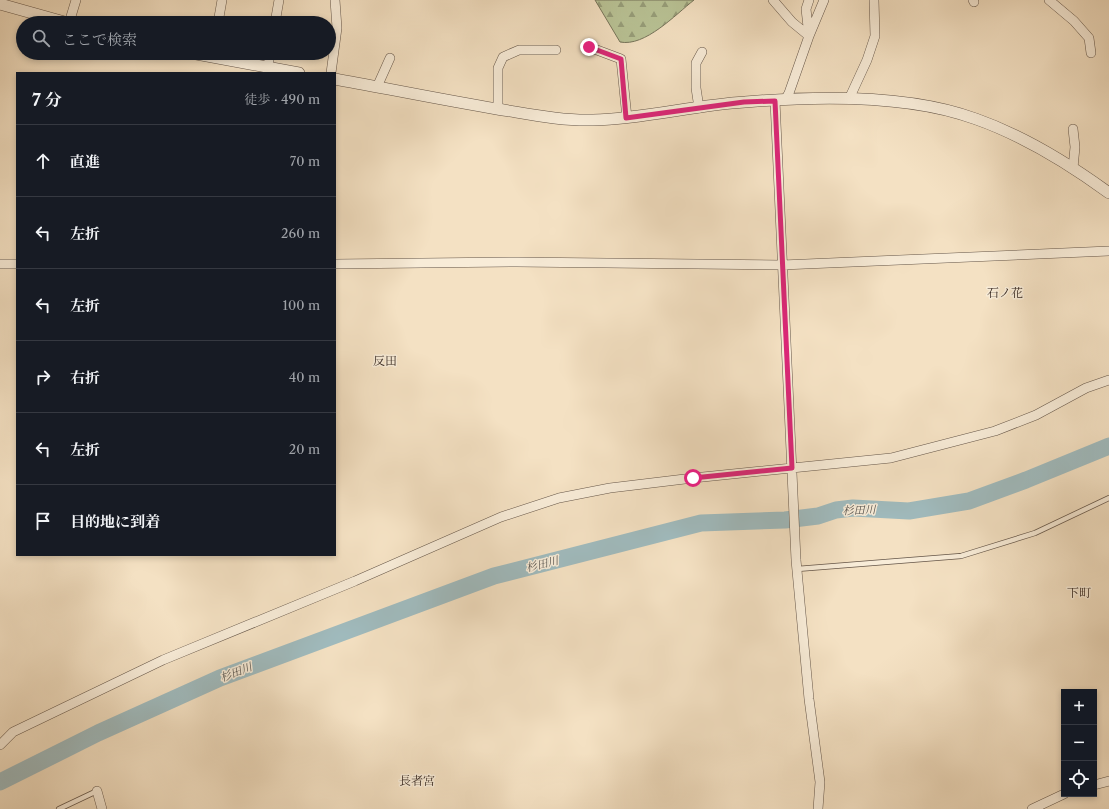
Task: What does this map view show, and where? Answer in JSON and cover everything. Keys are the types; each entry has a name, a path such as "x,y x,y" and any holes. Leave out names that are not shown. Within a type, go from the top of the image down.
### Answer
{"street":[{"path":"71,16 76,0"},
{"path":"219,16 222,0"},
{"path":"276,16 279,0"},
{"path":"335,0 337,28 336,36"},
{"path":"772,0 792,22 809,36"},
{"path":"809,36 806,9 810,0"},
{"path":"780,100 789,93 809,36 824,0"},
{"path":"849,99 867,60 875,36 874,0"},
{"path":"1050,0 1074,21 1090,38 1091,53"},
{"path":"0,4 44,16"},
{"path":"589,47 621,59 626,118"},
{"path":"498,109 498,68 503,57 520,50 556,50"},
{"path":"699,108 696,88 696,63 702,52"},
{"path":"377,87 390,58"},
{"path":"235,60 294,72"},
{"path":"268,67 269,60"},
{"path":"331,72 333,60"},
{"path":"336,80 566,120 626,118 744,102 780,100 849,99 904,103 974,118 1034,144 1073,168 1109,193"},
{"path":"780,100 782,265 796,564 820,782 818,809"},
{"path":"1073,129 1075,147 1073,168"},
{"path":"336,264 525,262 782,265 1109,250"},
{"path":"0,264 16,264"},
{"path":"0,745 13,732 163,660 355,581 501,517 559,498 610,488 891,458 995,431 1036,415 1086,388 1109,380"},
{"path":"1097,785 1109,781"},
{"path":"97,791 102,809"},
{"path":"1032,809 1061,795"}],"lane":[{"path":"796,564 961,556 1035,533 1109,498"},
{"path":"59,809 97,791"}],"green space":[{"path":"595,0 694,0 669,21 649,35 639,40 620,42"}],"waterway":[{"name":"杉田川","path":"0,782 98,733 220,678 494,576 701,523 785,520 818,516 836,510 853,508 909,511 969,501 1026,480 1109,446"}],"district":[{"name":"石ノ花","path":"1005,292"},
{"name":"反田","path":"385,360"},
{"name":"下町","path":"1079,592"},
{"name":"長者宮","path":"417,780"}],"route":[{"path":"589,47 621,59 626,118 744,102 775,101 788,367 788,413 792,468 693,478"}]}
